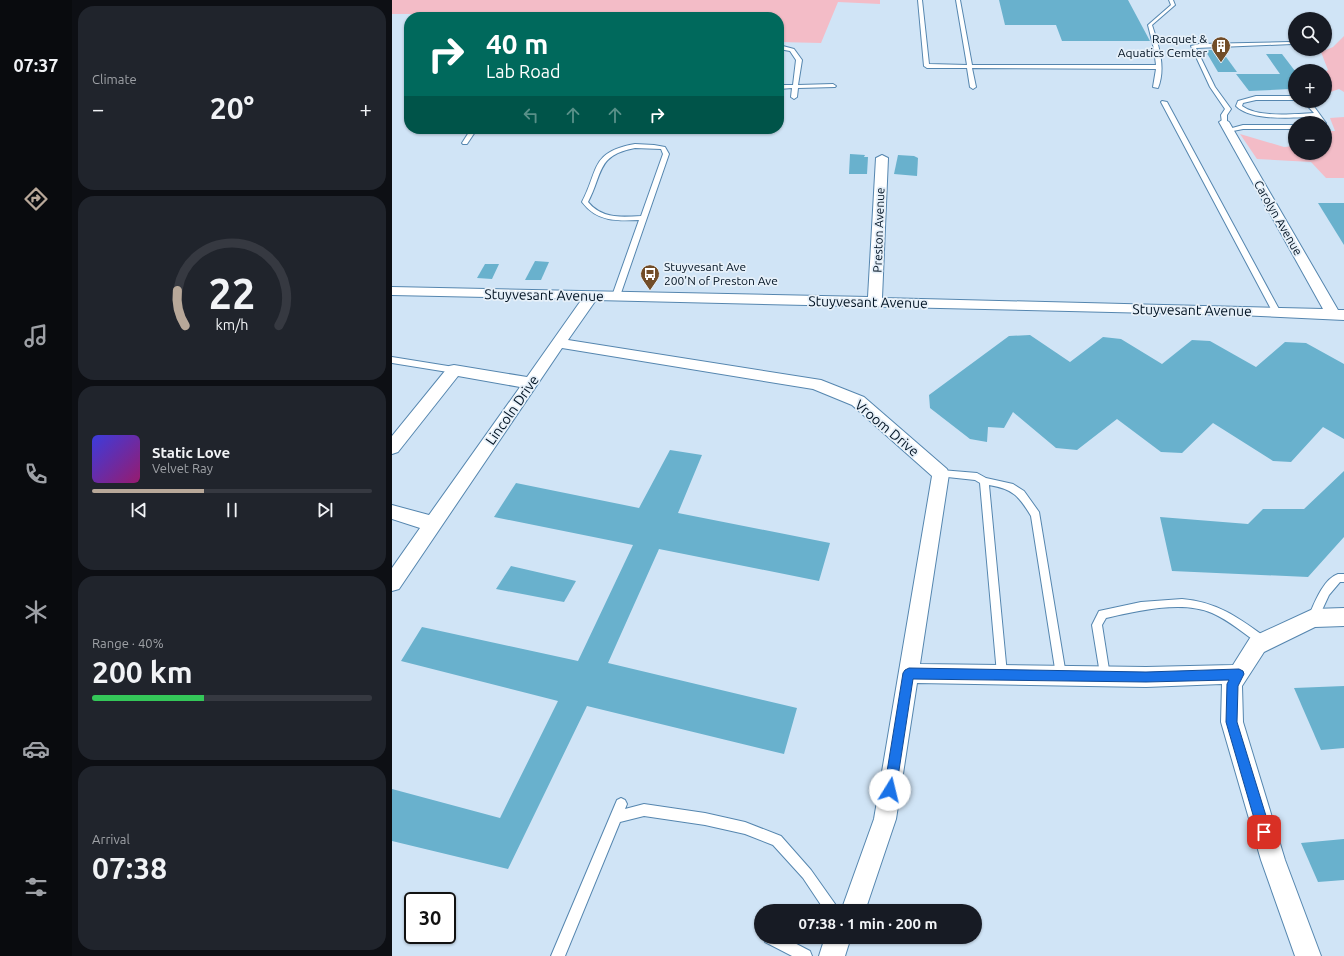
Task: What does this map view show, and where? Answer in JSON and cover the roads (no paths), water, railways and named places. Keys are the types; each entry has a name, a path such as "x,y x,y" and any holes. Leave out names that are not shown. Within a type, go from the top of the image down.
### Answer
{"street":[{"name":"Carolyn Avenue","path":"1226,126 1338,315"},
{"name":"Preston Avenue","path":"875,302 882,158"},
{"name":"Stuyvesant Avenue","path":"392,291 875,302 1133,310 1276,311 1338,315"},
{"name":"Lincoln Drive","path":"392,583 591,296"},
{"name":"Vroom Drive","path":"559,343 816,384 858,401 941,474"},
{"path":"392,448 454,370 531,382"},
{"path":"855,904 885,819 941,474"},
{"path":"392,512 433,524"},
{"path":"1308,956 1273,860 1232,722 1232,684 1257,646 1313,618 1344,617"},
{"path":"909,673 1146,677 1239,674"},
{"path":"832,956 836,944"}],"lane":[{"path":"920,0 927,66 1159,67"},
{"path":"958,0 973,87"},
{"path":"1156,87 1160,57 1150,25 1173,5 1171,0"},
{"path":"1288,43 1199,45 1193,47 1204,68 1205,75 1217,97 1228,109 1241,109 1258,114 1318,115"},
{"path":"784,48 792,50 799,60 794,97"},
{"path":"784,87 833,86"},
{"path":"1241,109 1239,106 1240,102 1247,99 1288,98"},
{"path":"1164,102 1276,311"},
{"path":"1312,108 1318,115"},
{"path":"1228,109 1224,115 1226,126 1288,127"},
{"path":"465,143 471,134"},
{"path":"616,296 644,218 666,154 663,148 635,145 608,155 601,162 585,202 597,215 613,218 644,218"},
{"path":"392,360 454,370"},
{"path":"941,474 977,477 984,481 1007,485 1022,493 1036,515 1061,675"},
{"path":"984,481 1002,674"},
{"path":"1313,618 1325,592 1338,578 1344,578"},
{"path":"1105,676 1097,625 1103,614 1130,608 1189,603 1208,607 1264,642"},
{"path":"558,956 621,804"},
{"path":"616,817 644,810 704,819 745,828 776,840 807,874 828,904"},
{"path":"783,944 805,956"}],"place":[{"name":"Racquet & Aquatics Cemter","path":"1221,63"},
{"name":"Stuyvesant Ave 200'N of Preston Ave","path":"650,291"}]}
